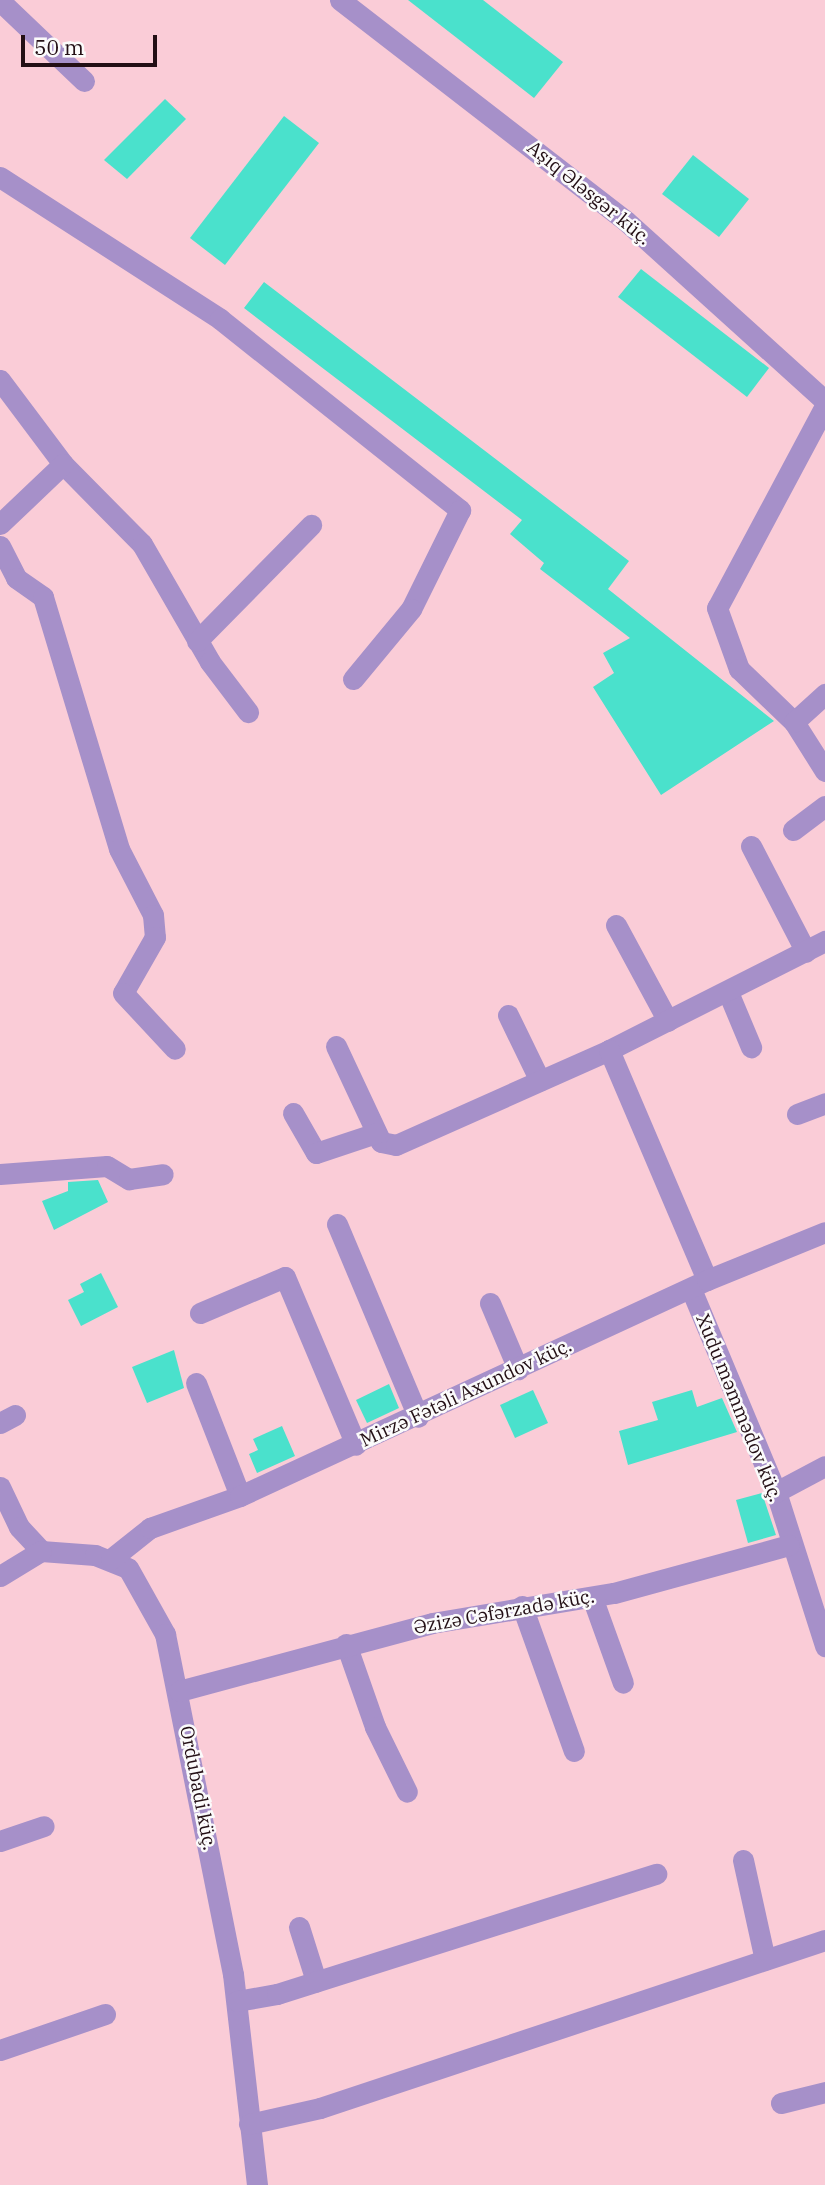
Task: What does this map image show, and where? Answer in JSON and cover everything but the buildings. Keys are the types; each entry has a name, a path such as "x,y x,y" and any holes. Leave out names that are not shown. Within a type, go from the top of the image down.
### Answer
{"street":[{"name":"Aşıq Ələsgər küç.","path":"340,0 626,221 825,404"},
{"path":"0,1 84,81"},
{"path":"0,177 220,320 460,510 411,609 353,679"},
{"path":"0,380 63,464 142,544 197,641 248,712"},
{"path":"825,404 717,608 739,669 794,722 825,771"},
{"path":"0,524 63,464"},
{"path":"197,641 311,525"},
{"path":"0,546 16,578 43,597 119,849 153,915 155,937 123,993 175,1049"},
{"path":"794,722 825,694"},
{"path":"793,830 825,806"},
{"path":"336,1046 376,1133 387,1147 609,1050 816,947 751,846"},
{"path":"616,925 668,1021"},
{"path":"728,992 751,1047"},
{"path":"508,1015 540,1081"},
{"name":"Xudu məmmədov küç.","path":"609,1050 776,1493 789,1545 816,1586 825,1646"},
{"path":"797,1114 825,1103"},
{"path":"293,1113 316,1153 376,1133"},
{"path":"0,1174 107,1166 129,1179 163,1174"},
{"path":"337,1224 418,1417"},
{"name":"Mirzə Fətəli Axundov küç.","path":"111,1559 150,1528 240,1496 418,1417 699,1284 825,1233"},
{"path":"201,1314 285,1277 356,1445"},
{"path":"490,1303 518,1369"},
{"path":"196,1383 240,1496"},
{"path":"776,1493 825,1466"},
{"path":"0,1487 19,1527 41,1551"},
{"name":"Əzizə Cəfərzadə küç.","path":"179,1691 346,1644 522,1606 592,1597 789,1545"},
{"path":"0,1576 41,1551 111,1559"},
{"name":"Ordubadi küç.","path":"111,1559 128,1567 151,1601 179,1691 237,2001 248,2124 257,2185"},
{"path":"592,1597 623,1683"},
{"path":"522,1606 574,1751"},
{"path":"346,1644 375,1727 407,1792"},
{"path":"0,1841 44,1826"},
{"path":"743,1860 765,1960"},
{"path":"237,2001 316,1981 656,1874"},
{"path":"299,1927 316,1981"},
{"path":"248,2124 320,2108 825,1940"},
{"path":"0,2050 105,2014"},
{"path":"781,2103 825,2091"}]}
